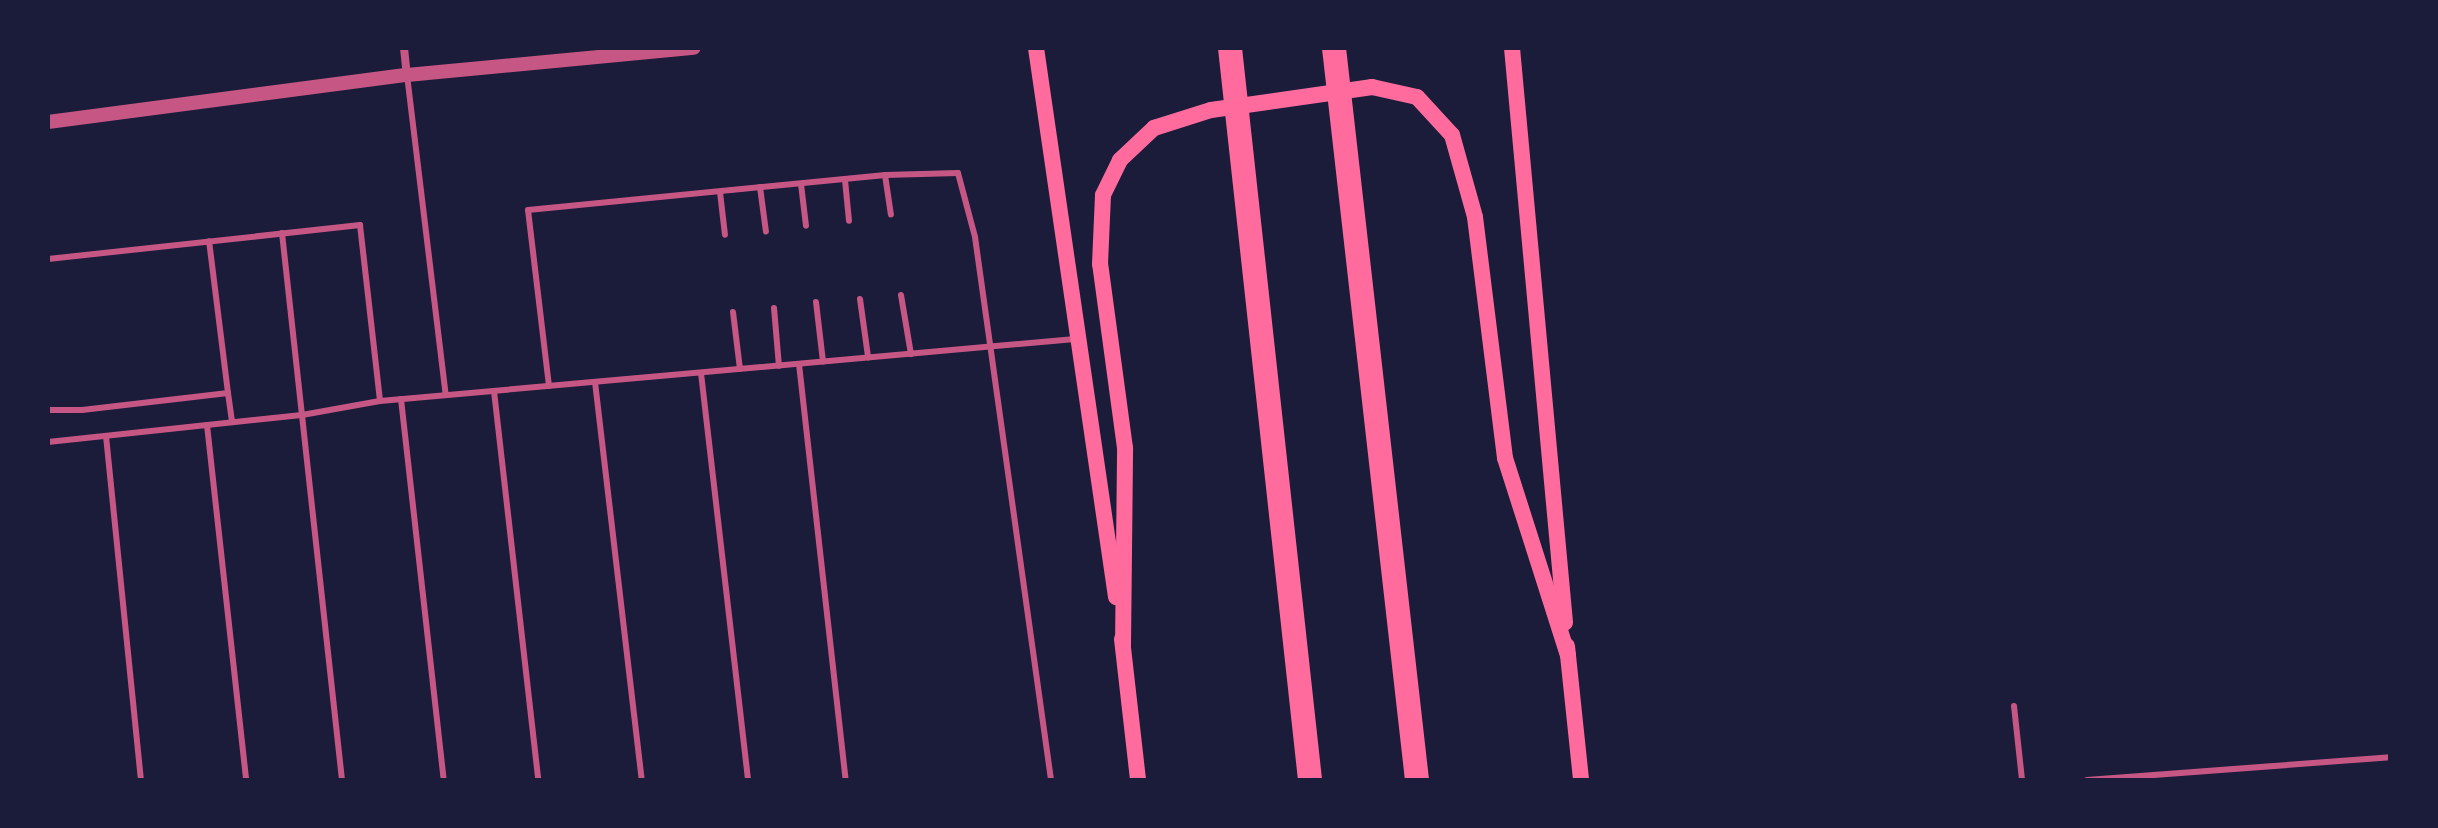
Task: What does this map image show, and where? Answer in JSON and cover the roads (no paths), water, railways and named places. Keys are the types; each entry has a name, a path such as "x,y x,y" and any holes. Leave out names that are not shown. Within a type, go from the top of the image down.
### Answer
{"highway":[{"path":"1230,48 1310,780"},
{"path":"1334,48 1417,780"}],"main road":[{"path":"1036,48 1123,647 1138,780"},
{"path":"1512,48 1581,780"},
{"path":"1123,647 1125,448 1100,264 1103,195 1120,160 1154,128 1211,110 1372,87 1417,97 1452,135 1475,217 1505,458 1568,655"}],"street":[{"path":"404,48 407,75"},
{"path":"48,122 407,75 694,48"}],"lane":[{"path":"407,75 446,395"},
{"path":"549,386 528,210 885,175 958,173 975,237 1051,780"},
{"path":"885,175 891,215"},
{"path":"845,180 849,221"},
{"path":"801,184 806,226"},
{"path":"760,187 766,232"},
{"path":"720,192 725,235"},
{"path":"48,259 360,225 380,401"},
{"path":"282,233 342,780"},
{"path":"209,241 232,422"},
{"path":"901,295 911,354"},
{"path":"860,299 868,357"},
{"path":"816,302 823,362"},
{"path":"774,308 779,366"},
{"path":"733,312 740,369"},
{"path":"48,442 302,415 380,401 1078,339"},
{"path":"799,364 846,780"},
{"path":"701,373 748,780"},
{"path":"595,382 642,780"},
{"path":"494,391 538,780"},
{"path":"48,410 82,410 228,393"},
{"path":"401,399 444,780"},
{"path":"207,425 246,780"},
{"path":"106,436 141,780"},
{"path":"2014,706 2022,780"},
{"path":"2087,780 2390,757"}]}
